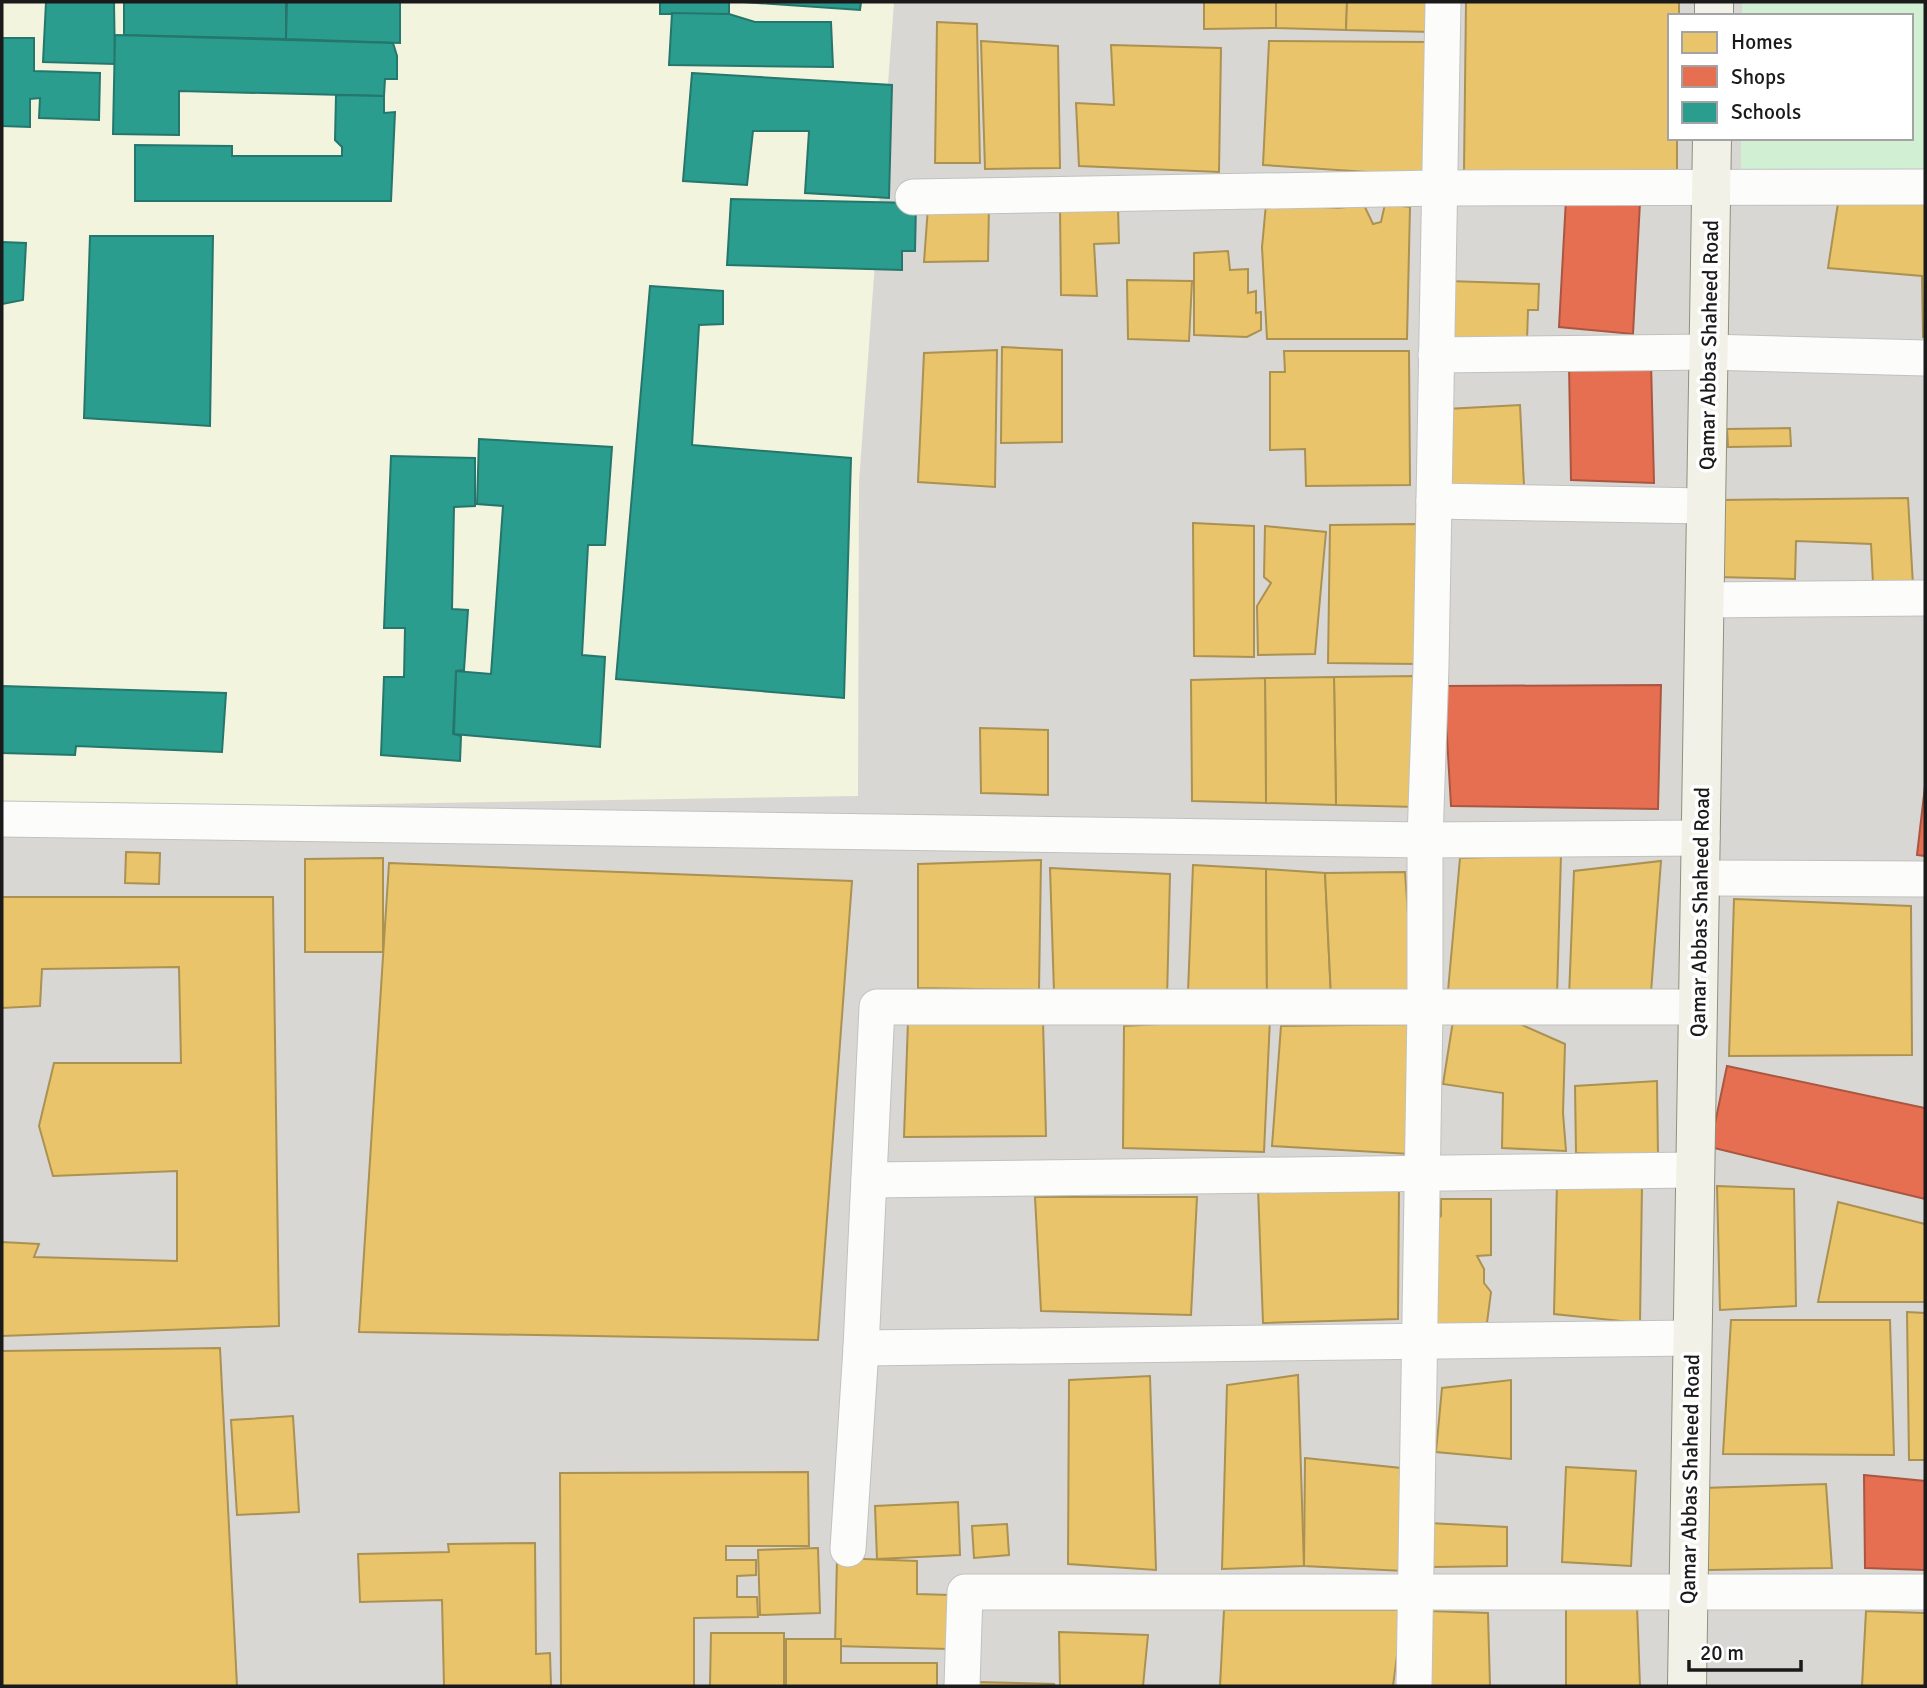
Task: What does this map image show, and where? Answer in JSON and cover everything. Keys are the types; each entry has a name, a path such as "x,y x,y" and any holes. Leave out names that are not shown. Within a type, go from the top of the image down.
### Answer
{"street":[{"path":"1414,1686 1425,1009 1425,840 1443,2"},
{"name":"Qamar Abbas Shaheed Road","path":"1687,1686 1712,140"},
{"path":"913,197 1439,188 1925,187"},
{"path":"1436,355 1709,352 1925,358"},
{"path":"1434,501 1706,506"},
{"path":"1705,600 1925,598"},
{"path":"2,819 1425,840 1702,838"},
{"path":"1700,878 1925,879"},
{"path":"848,1549 877,1007 1698,1007"},
{"path":"869,1180 1695,1170"},
{"path":"860,1348 1693,1339"},
{"path":"962,1686 965,1592 1925,1592"}],"shaded area":[{"path":"2,2 1925,2 1925,1686 2,1686"},
{"path":"2,2 894,2 859,482 858,796 2,810"},
{"path":"1742,2 1925,2 1925,185 1741,178 1741,140 1913,140 1913,14 1742,14"}],"building: Homes":[{"path":"1204,2 1276,2 1276,28 1204,29"},
{"path":"1276,2 1347,2 1346,30 1276,28"},
{"path":"1347,2 1434,2 1433,32 1346,30"},
{"path":"1466,2 1679,2 1679,14 1668,14 1668,140 1677,140 1677,172 1464,171"},
{"path":"937,22 977,24 980,163 935,163"},
{"path":"981,41 1058,46 1060,168 985,169"},
{"path":"1269,41 1431,42 1427,176 1263,165"},
{"path":"1111,45 1221,48 1219,172 1079,166 1076,103 1114,105"},
{"path":"1838,203 1925,203 1925,337 1922,276 1828,268"},
{"path":"1266,204 1338,208 1364,205 1373,224 1381,222 1385,204 1410,207 1407,339 1267,339 1262,247"},
{"path":"989,205 988,261 924,262 928,207"},
{"path":"1118,207 1119,243 1094,244 1097,296 1061,295 1060,209"},
{"path":"1228,251 1230,270 1248,269 1248,293 1256,291 1256,313 1261,312 1261,330 1247,337 1194,335 1194,253"},
{"path":"1127,280 1192,281 1189,341 1128,339"},
{"path":"1447,281 1539,284 1538,310 1528,310 1527,341 1445,339"},
{"path":"1002,347 1062,350 1062,442 1001,443"},
{"path":"997,350 995,487 918,482 924,353"},
{"path":"1284,351 1409,351 1410,485 1306,486 1305,449 1270,450 1270,372 1285,372"},
{"path":"1520,405 1524,486 1451,490 1446,409"},
{"path":"1790,428 1791,446 1728,447 1727,429"},
{"path":"1908,498 1913,585 1873,583 1871,544 1796,541 1795,579 1717,577 1720,500"},
{"path":"1193,523 1254,526 1254,657 1194,656"},
{"path":"1417,524 1417,664 1328,663 1330,525"},
{"path":"1265,526 1326,532 1315,654 1258,655 1257,606 1271,583 1264,577"},
{"path":"1416,676 1417,807 1336,805 1334,677"},
{"path":"1334,677 1336,805 1266,803 1265,678"},
{"path":"1265,678 1266,803 1192,801 1191,680"},
{"path":"980,728 1048,730 1048,795 981,793"},
{"path":"126,852 160,853 159,884 125,883"},
{"path":"1561,854 1557,997 1448,991 1460,858"},
{"path":"383,858 383,952 305,952 305,859"},
{"path":"1041,860 1039,990 918,988 918,864"},
{"path":"1661,861 1651,992 1569,997 1574,871"},
{"path":"389,863 852,881 818,1340 359,1332"},
{"path":"1193,865 1266,869 1267,1000 1188,992"},
{"path":"1050,868 1170,874 1167,999 1054,992"},
{"path":"1266,869 1325,873 1331,997 1267,1000"},
{"path":"1405,872 1414,1000 1331,997 1325,873"},
{"path":"2,897 273,897 279,1326 2,1336 2,1242 39,1244 34,1257 177,1261 177,1171 53,1176 39,1126 54,1063 181,1063 179,967 42,969 40,1006 2,1008"},
{"path":"1734,899 1911,906 1912,1055 1729,1056"},
{"path":"1270,1018 1264,1152 1123,1148 1124,1026"},
{"path":"1043,1020 1046,1136 904,1137 908,1021"},
{"path":"1453,1021 1513,1021 1565,1044 1563,1113 1566,1151 1502,1148 1503,1093 1443,1084"},
{"path":"1419,1024 1410,1154 1272,1146 1281,1026"},
{"path":"1657,1081 1658,1156 1576,1153 1575,1086"},
{"path":"1557,1182 1642,1185 1640,1323 1554,1314"},
{"path":"1399,1186 1398,1319 1263,1323 1258,1188"},
{"path":"1717,1186 1794,1189 1796,1306 1720,1310"},
{"path":"1035,1197 1197,1197 1191,1315 1041,1311"},
{"path":"1441,1199 1491,1199 1491,1255 1477,1256 1484,1269 1484,1283 1491,1292 1487,1323 1461,1328 1432,1326 1436,1220 1441,1216"},
{"path":"1838,1202 1925,1224 1925,1302 1818,1302"},
{"path":"1907,1312 1925,1313 1925,1460 1909,1460"},
{"path":"1731,1320 1890,1320 1894,1455 1723,1454"},
{"path":"220,1348 237,1686 2,1686 2,1351"},
{"path":"1298,1375 1304,1566 1222,1569 1227,1385"},
{"path":"1150,1376 1156,1570 1068,1564 1069,1380"},
{"path":"1511,1380 1511,1459 1436,1452 1442,1388"},
{"path":"293,1416 299,1512 237,1515 231,1420"},
{"path":"1305,1458 1401,1468 1404,1571 1304,1566"},
{"path":"1566,1467 1636,1471 1631,1566 1562,1562"},
{"path":"808,1472 809,1546 726,1546 726,1560 756,1560 756,1575 737,1576 737,1597 757,1597 758,1617 694,1618 694,1686 561,1686 560,1473"},
{"path":"1826,1484 1832,1568 1708,1570 1703,1488"},
{"path":"958,1502 960,1555 877,1559 875,1506"},
{"path":"1428,1523 1507,1527 1507,1566 1433,1567"},
{"path":"1007,1524 1009,1555 974,1558 972,1526"},
{"path":"535,1543 536,1654 550,1653 551,1686 444,1686 442,1600 360,1602 358,1554 449,1552 448,1544"},
{"path":"818,1548 820,1613 760,1615 758,1550"},
{"path":"837,1558 917,1561 917,1594 950,1595 948,1649 835,1646"},
{"path":"1637,1606 1640,1686 1566,1686 1566,1608"},
{"path":"1224,1610 1403,1610 1393,1686 1220,1686"},
{"path":"1429,1611 1488,1613 1490,1686 1426,1686"},
{"path":"1866,1611 1925,1613 1925,1686 1862,1686"},
{"path":"1059,1632 1148,1635 1143,1686 1060,1686"},
{"path":"711,1633 784,1633 784,1686 710,1686"},
{"path":"786,1639 841,1639 841,1663 937,1663 937,1686 786,1686"},
{"path":"975,1682 1054,1684 1055,1686 975,1686"}],"building: Shops":[{"path":"1566,199 1640,202 1633,334 1559,327"},
{"path":"1651,362 1654,483 1571,480 1569,364"},
{"path":"1661,685 1658,809 1451,806 1444,686"},
{"path":"1925,786 1925,856 1917,855"},
{"path":"1727,1066 1925,1108 1925,1199 1710,1147"},
{"path":"1864,1475 1925,1481 1925,1570 1865,1568"}],"building: Schools":[{"path":"46,2 114,2 115,64 43,62"},
{"path":"124,2 286,2 286,39 124,35"},
{"path":"287,2 400,2 400,43 286,39"},
{"path":"660,2 729,2 729,14 660,14"},
{"path":"743,2 861,2 860,10"},
{"path":"672,13 729,14 755,22 831,22 833,67 669,65"},
{"path":"115,35 393,43 397,56 397,79 385,79 384,96 179,91 179,135 113,134"},
{"path":"2,38 34,38 34,71 100,73 99,120 39,118 40,98 30,99 30,127 2,126"},
{"path":"692,73 892,85 889,198 805,193 809,131 753,131 747,185 683,181"},
{"path":"336,95 384,96 384,113 395,112 391,201 135,201 135,145 232,146 232,156 342,156 342,147 335,140"},
{"path":"731,199 916,203 915,251 902,251 902,270 727,265"},
{"path":"90,236 213,236 210,426 84,418"},
{"path":"2,242 26,243 23,300 2,304"},
{"path":"650,286 723,291 723,324 699,325 692,445 851,458 844,698 616,679"},
{"path":"479,439 612,447 605,545 588,545 582,655 605,657 600,747 454,734 456,671 491,674 503,506 477,504"},
{"path":"391,456 475,458 475,506 454,507 452,609 468,610 464,670 456,671 453,734 461,736 460,761 381,755 384,677 404,677 405,628 384,628"},
{"path":"2,686 226,693 222,752 76,746 75,755 2,753"}]}
